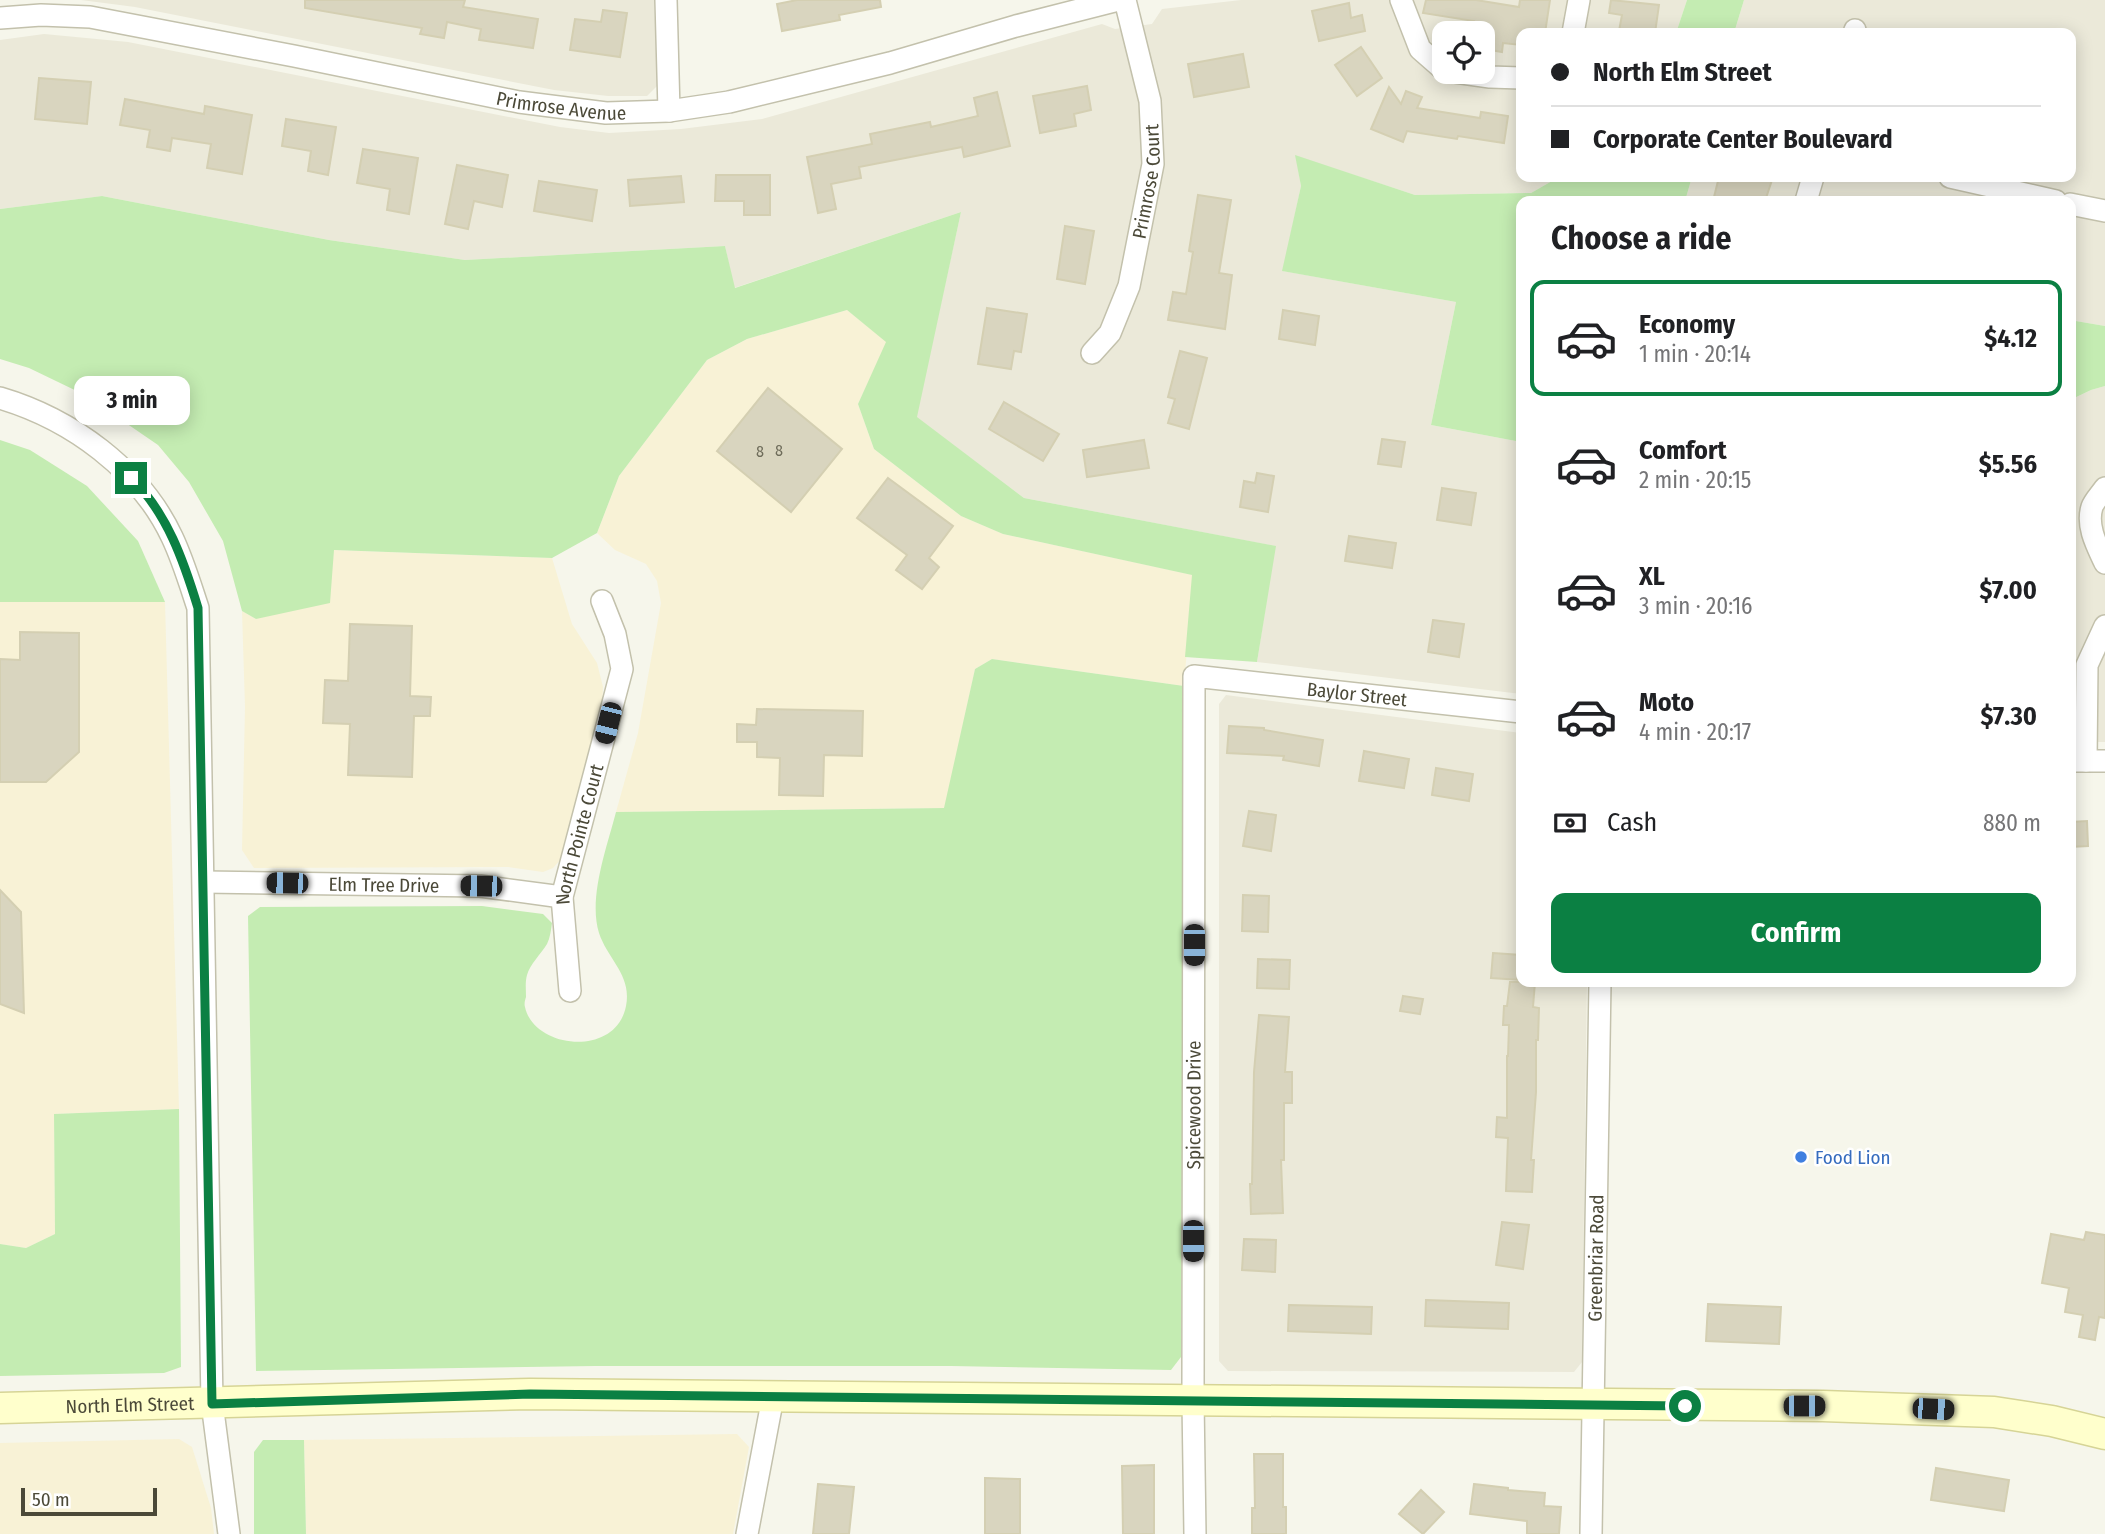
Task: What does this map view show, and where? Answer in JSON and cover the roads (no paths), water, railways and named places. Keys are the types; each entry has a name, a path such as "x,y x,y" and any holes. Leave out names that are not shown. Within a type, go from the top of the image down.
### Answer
{"main road":[{"name":"North Elm Street","path":"0,1408 527,1394 1927,1408 1994,1412 2052,1421 2105,1434"}],"street":[{"path":"667,0 669,111"},
{"name":"Primrose Avenue","path":"0,18 41,15 90,17 294,55 519,102 606,113 669,111 729,102 890,63 1016,26 1118,0"},
{"name":"Primrose Court","path":"1092,353 1110,333 1129,286 1153,164 1150,101 1125,0"},
{"path":"1401,0 1420,49 1432,60"},
{"path":"1574,28 1579,0"},
{"path":"1495,77 1516,78"},
{"path":"1972,182 2034,196"},
{"path":"2076,205 2105,211"},
{"path":"0,398 46,417 98,447 142,489 172,535 198,608 212,1404 229,1534"},
{"path":"2105,488 2092,506 2091,522 2095,542 2105,563"},
{"name":"North Pointe Court","path":"570,991 562,897 622,669 615,634 602,601"},
{"path":"2087,761 2087,665 2105,625"},
{"name":"Baylor Street","path":"1194,676 1516,711"},
{"name":"Spicewood Drive","path":"1194,676 1195,1534"},
{"name":"Elm Tree Drive","path":"204,882 481,886 562,897"},
{"name":"Greenbriar Road","path":"1591,1534 1600,987"},
{"path":"747,1534 773,1397"}],"place":[{"name":"Food Lion","path":"1801,1157"}]}
